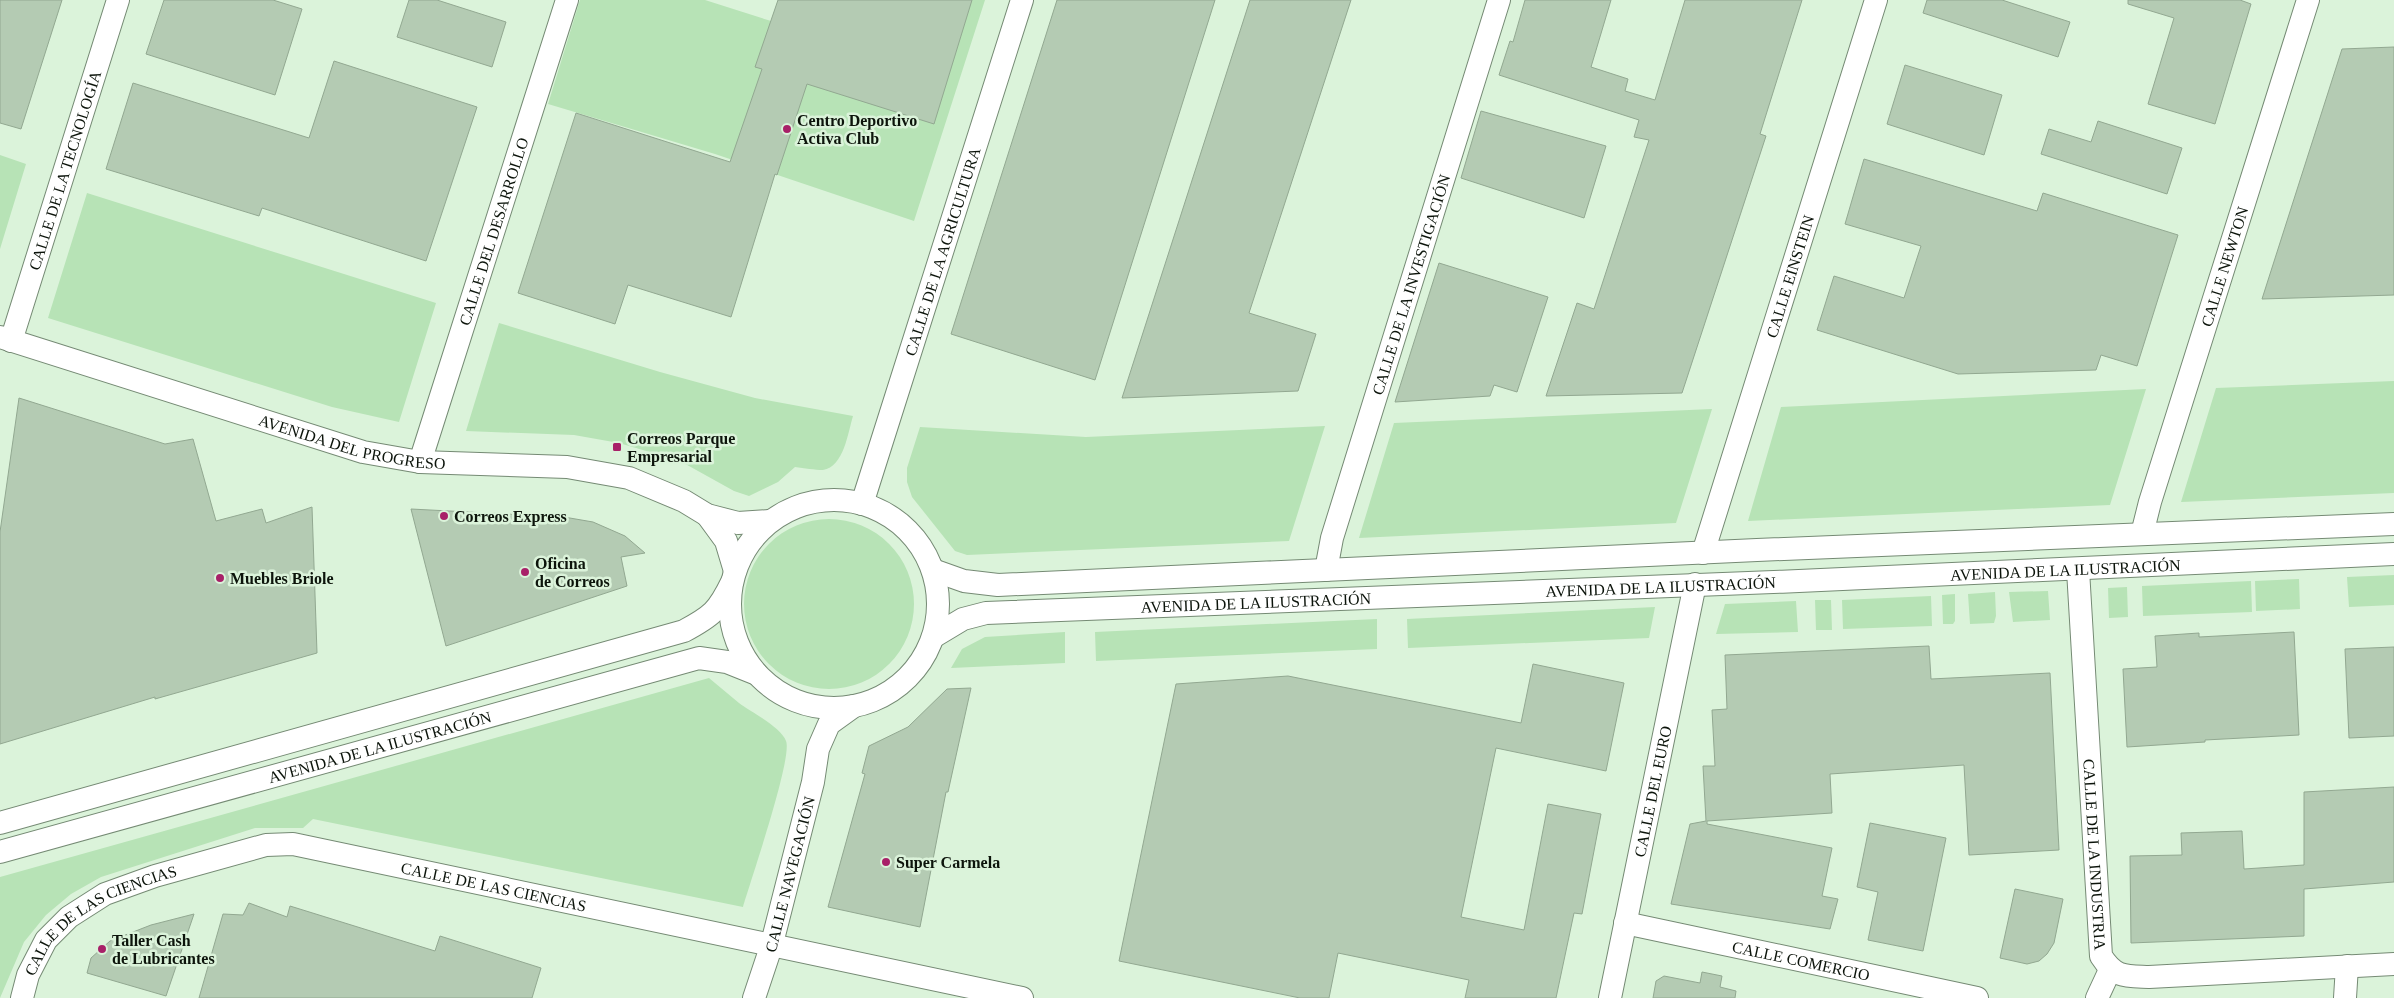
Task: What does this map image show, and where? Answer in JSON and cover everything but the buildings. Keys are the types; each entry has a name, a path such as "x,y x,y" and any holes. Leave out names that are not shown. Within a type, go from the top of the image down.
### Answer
{"street":[{"name":"CALLE DE LA TECNOLOGÍA","path":"5,339 118,0"},
{"name":"CALLE DEL DESARROLLO","path":"420,462 567,0"},
{"name":"CALLE DE LA AGRICULTURA","path":"862,504 1022,0"},
{"name":"CALLE DE LA INVESTIGACIÓN","path":"1326,570 1332,538 1499,0"},
{"name":"CALLE EINSTEIN","path":"1703,553 1876,0"},
{"name":"CALLE NEWTON","path":"2142,534 2150,502 2308,0"},
{"name":"AVENIDA DEL PROGRESO","path":"5,339 363,452 420,462 567,467 629,478 684,501 707,515 738,523 770,521"},
{"path":"734,576 730,606 735,637 742,653 757,674 770,686 792,699 824,707 854,706 885,694 912,673 933,637 939,603 933,570 925,552 902,524 862,504 834,500 798,506 770,521"},
{"name":"AVENIDA DEL PROGRESO","path":"707,515 726,541 734,576"},
{"name":"AVENIDA DE LA ILUSTRACIÓN","path":"0,823 684,631 705,620 720,606 750,542 770,521"},
{"name":"AVENIDA DE LA ILUSTRACIÓN","path":"933,570 964,581 998,585 2394,524"},
{"name":"AVENIDA DE LA ILUSTRACIÓN","path":"933,637 963,619 986,614 2078,570 2394,554"},
{"name":"CALLE DE LA INDUSTRIA","path":"2078,570 2101,956 2110,970 2125,976 2148,977 2394,964"},
{"name":"CALLE DEL EURO","path":"1610,998 1695,584"},
{"name":"AVENIDA DE LA ILUSTRACIÓN","path":"0,852 699,658 727,662 757,674"},
{"name":"CALLE NAVEGACIÓN","path":"792,699 811,722 818,749"},
{"name":"CALLE NAVEGACIÓN","path":"754,998 771,947 813,782 818,749 829,724 854,706"},
{"name":"CALLE DE LAS CIENCIAS","path":"22,998 28,974 46,940 69,917 105,894 155,876 266,845 293,844 771,947 1022,998"},
{"name":"CALLE COMERCIO","path":"1625,923 1977,998"},
{"path":"2345,998 2347,966"},
{"path":"2097,998 2110,970"}],"green space":[{"name":"Centro Deportivo Activa Club","path":"580,0 705,0 771,21 778,0 985,0 914,221 715,154 548,104"},
{"path":"0,155 26,164 0,249"},
{"path":"87,193 436,303 399,422 332,407 48,318"},
{"path":"499,323 660,372 755,398 853,416 844,448 836,463 830,467 823,470 795,467 778,482 749,496 734,491 680,461 619,443 574,435 466,431"},
{"path":"2394,381 2394,493 2181,502 2216,388"},
{"path":"2146,389 2110,505 1748,521 1781,407"},
{"path":"1712,409 1676,523 1359,538 1394,423"},
{"path":"1325,426 1289,541 967,555 955,551 912,497 907,482 907,468 920,427 1086,437"},
{"path":"829,519 854,523 869,529 889,544 904,564 912,587 914,604 910,629 904,644 889,664 869,679 846,687 829,689 804,685 789,679 769,664 754,644 746,621 744,604 748,579 754,564 769,544 789,529 812,521"},
{"path":"2394,575 2394,605 2349,607 2347,577"},
{"path":"2299,579 2300,609 2256,611 2255,581"},
{"path":"2251,581 2252,612 2143,616 2142,586"},
{"path":"2127,587 2128,617 2109,618 2108,588"},
{"path":"2048,591 2050,620 2013,622 2009,592"},
{"path":"1995,592 1996,616 1994,623 1970,624 1968,594"},
{"path":"1955,594 1955,621 1953,624 1943,624 1942,595"},
{"path":"1931,596 1932,626 1843,629 1842,600"},
{"path":"1815,600 1831,600 1832,630 1816,630"},
{"path":"1796,601 1798,632 1716,634 1725,604"},
{"path":"1655,607 1649,638 1408,648 1407,619"},
{"path":"1377,619 1377,649 1096,661 1095,632"},
{"path":"1065,632 1065,663 951,668 962,649 985,637"},
{"path":"709,678 739,703 772,725 786,741 783,770 777,794 743,907 313,819 303,828 255,828 101,877 71,894 46,915 24,942 0,998 0,877"}],"place":[{"name":"Centro Deportivo Activa Club","path":"787,129"},
{"name":"Correos Parque Empresarial","path":"617,447"},
{"name":"Correos Express","path":"444,516"},
{"name":"Oficina de Correos","path":"525,572"},
{"name":"Muebles Briole","path":"220,578"},
{"name":"Super Carmela","path":"886,862"},
{"name":"Taller Cash de Lubricantes","path":"102,949"}]}
